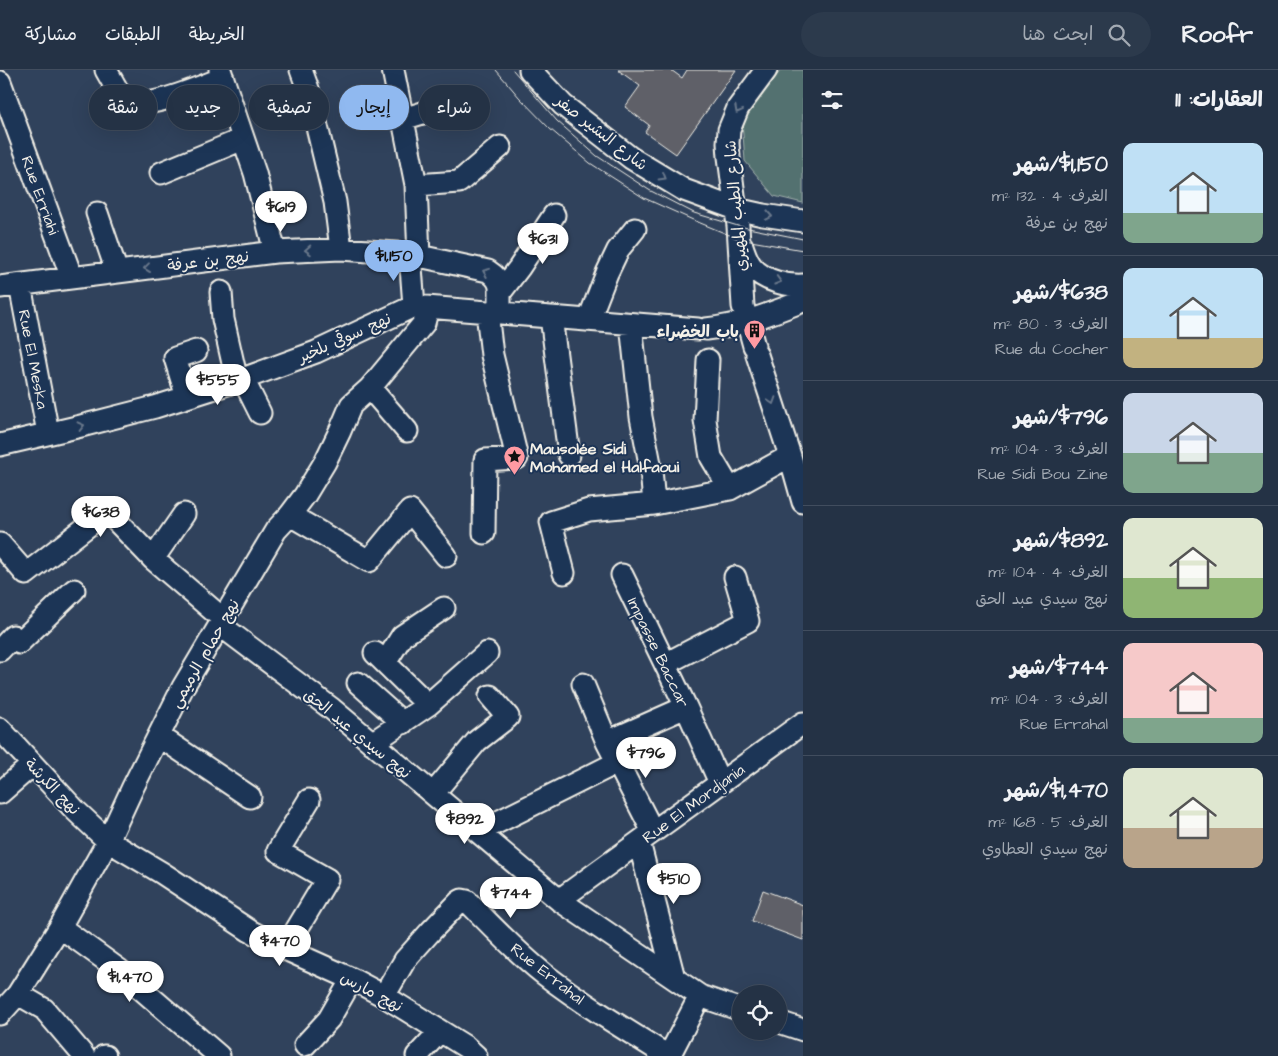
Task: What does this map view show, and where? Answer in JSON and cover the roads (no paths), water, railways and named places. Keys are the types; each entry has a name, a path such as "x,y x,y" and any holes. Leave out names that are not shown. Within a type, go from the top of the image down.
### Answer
{"street":[{"path":"106,70 123,100 134,103 146,103 172,97 222,74 255,174 275,252"},
{"path":"301,70 308,89 335,202 341,249"},
{"path":"393,70 396,85"},
{"name":"شارع البشير صفر","path":"530,70 563,105 631,158 684,190 736,209 803,221"},
{"name":"شارع الطيب المهيري","path":"766,70 738,108 729,130 729,157 739,239 743,306 803,502"},
{"name":"Rue Erriahi","path":"0,82 72,278"},
{"path":"404,130 416,185 415,255 421,307"},
{"path":"161,174 243,139"},
{"path":"416,185 459,182 500,147"},
{"path":"97,213 117,272"},
{"path":"496,306 554,215"},
{"path":"588,320 618,250 634,229"},
{"path":"739,239 746,258 753,268 764,276 778,282 803,285"},
{"name":"نهج بن عرفة","path":"10,286 275,252 341,249 415,255 488,271 494,274 498,279 500,287 496,306 492,354 517,458 485,460 484,534"},
{"name":"Rue El Meska","path":"10,286 48,433"},
{"path":"221,292 223,319 240,380 260,414"},
{"name":"نهج سوقي بلخير","path":"0,445 155,407 240,380 316,352 421,307 496,306 551,317 702,329 727,327 747,322 803,301"},
{"name":"نهج حمام الرميمي","path":"0,1014 18,994 60,927 108,841 183,687 276,530 305,495 325,462 351,405 370,388 424,323 421,307"},
{"path":"551,317 569,455"},
{"path":"631,324 641,417 651,469 654,504"},
{"path":"187,397 175,358 196,351"},
{"path":"708,360 706,420 710,456 730,490"},
{"path":"370,388 407,430"},
{"path":"564,573 551,522 589,510 654,504 730,490 790,456"},
{"name":"نهج سيدي عبد الحق","path":"0,544 26,574 107,511 153,559 222,622 324,703 559,900 700,996 732,1007"},
{"path":"290,515 369,561 410,511 446,556"},
{"path":"153,559 184,514"},
{"name":"Impasse Baccar","path":"622,575 686,707 720,783"},
{"path":"665,664 748,621 735,577"},
{"path":"0,650 13,636 19,643 74,590"},
{"path":"428,705 380,658 402,636 444,608"},
{"path":"372,743 428,705 486,652"},
{"path":"358,683 402,723"},
{"path":"584,684 607,742 618,762 646,837 674,978"},
{"path":"433,794 477,741 508,717 490,696"},
{"path":"607,742 686,707"},
{"name":"Rue El Mordjania","path":"559,900 803,723"},
{"name":"نهج الكرشة","path":"0,729 75,810 108,841"},
{"path":"159,736 250,797"},
{"path":"478,832 618,762"},
{"path":"0,793 32,765"},
{"path":"285,949 327,879 278,851 309,800"},
{"name":"نهج مارس","path":"108,841 162,873 250,930 285,949 352,979 384,996 466,1047 476,1056"},
{"name":"Rue Errahal","path":"384,996 405,960 459,902 462,900 467,901 519,952 545,974 610,1020 668,1056"},
{"path":"60,927 118,969 219,1056"},
{"path":"305,1046 329,1019 352,979"},
{"path":"18,994 44,1009 84,1056"},
{"path":"668,1056 700,996"},
{"path":"787,1025 803,1030"},
{"path":"417,1056 440,1031"}],"tram line":[{"path":"496,70 550,129 590,163 644,198 739,239 803,250"},
{"path":"513,70 557,121 597,156 649,190 694,213 738,226 803,239"}],"place":[{"name":"باب الخضراء","path":"755,350"},
{"name":"Mausolée Sidi Mohamed el Halfaoui","path":"514,476"}]}
